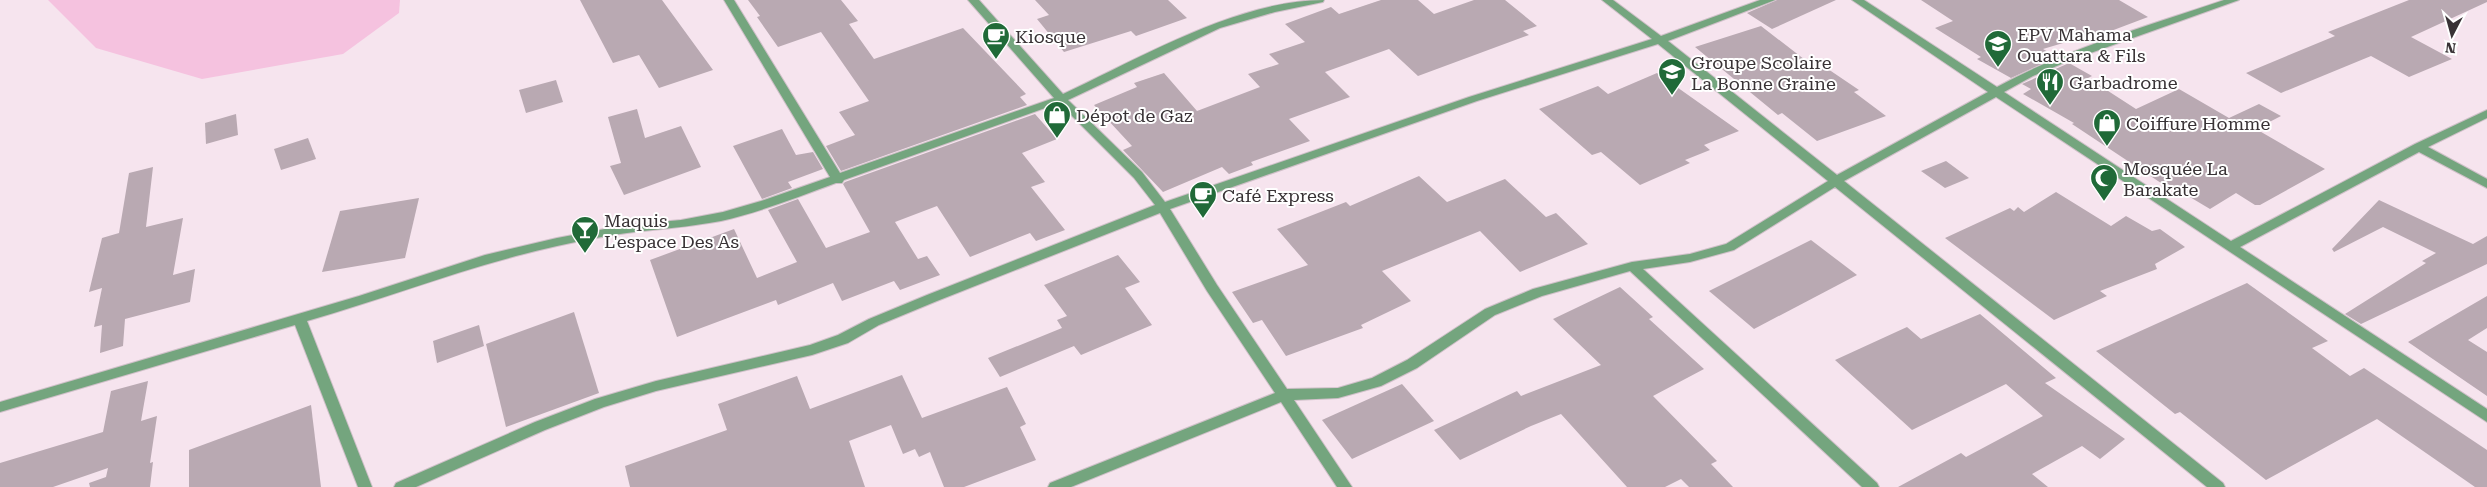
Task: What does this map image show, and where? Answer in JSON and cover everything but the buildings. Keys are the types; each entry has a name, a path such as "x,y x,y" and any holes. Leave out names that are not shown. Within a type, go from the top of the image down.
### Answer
{"street":[{"path":"729,0 838,180"},
{"path":"973,0 1061,99 1138,175 1163,207 1212,288 1345,487"},
{"path":"0,407 299,318 485,259 626,229 681,224 723,216 838,180 1061,99 1216,26 1273,9 1319,0"},
{"path":"1606,0 1660,40 2218,487"},
{"path":"401,487 540,426 600,403 656,386 820,347 932,298 1163,207 1474,99 1660,40 1770,0"},
{"path":"1857,0 2487,416"},
{"path":"1055,487 1284,395 1338,393 1376,382 1412,364 1490,312 1538,292 1632,266 1690,258 1730,247 1836,181 1994,91 2067,58 2234,0"},
{"path":"2232,246 2419,146 2487,114"},
{"path":"2419,146 2487,184"},
{"path":"1632,266 1872,487"},
{"path":"299,318 365,487"}],"shaded area":[{"path":"48,0 400,0 399,13 343,54 202,79 96,48"}],"place":[{"name":"Kiosque","path":"996,60"},
{"name":"EPV Mahama Ouattara & Fils","path":"1998,68"},
{"name":"Groupe Scolaire La Bonne Graine","path":"1672,96"},
{"name":"Garbadrome","path":"2050,106"},
{"name":"Dépot de Gaz","path":"1057,139"},
{"name":"Coiffure Homme","path":"2107,147"},
{"name":"Mosquée La Barakate","path":"2104,202"},
{"name":"Café Express","path":"1203,219"},
{"name":"Maquis L'espace Des As","path":"585,254"}]}
